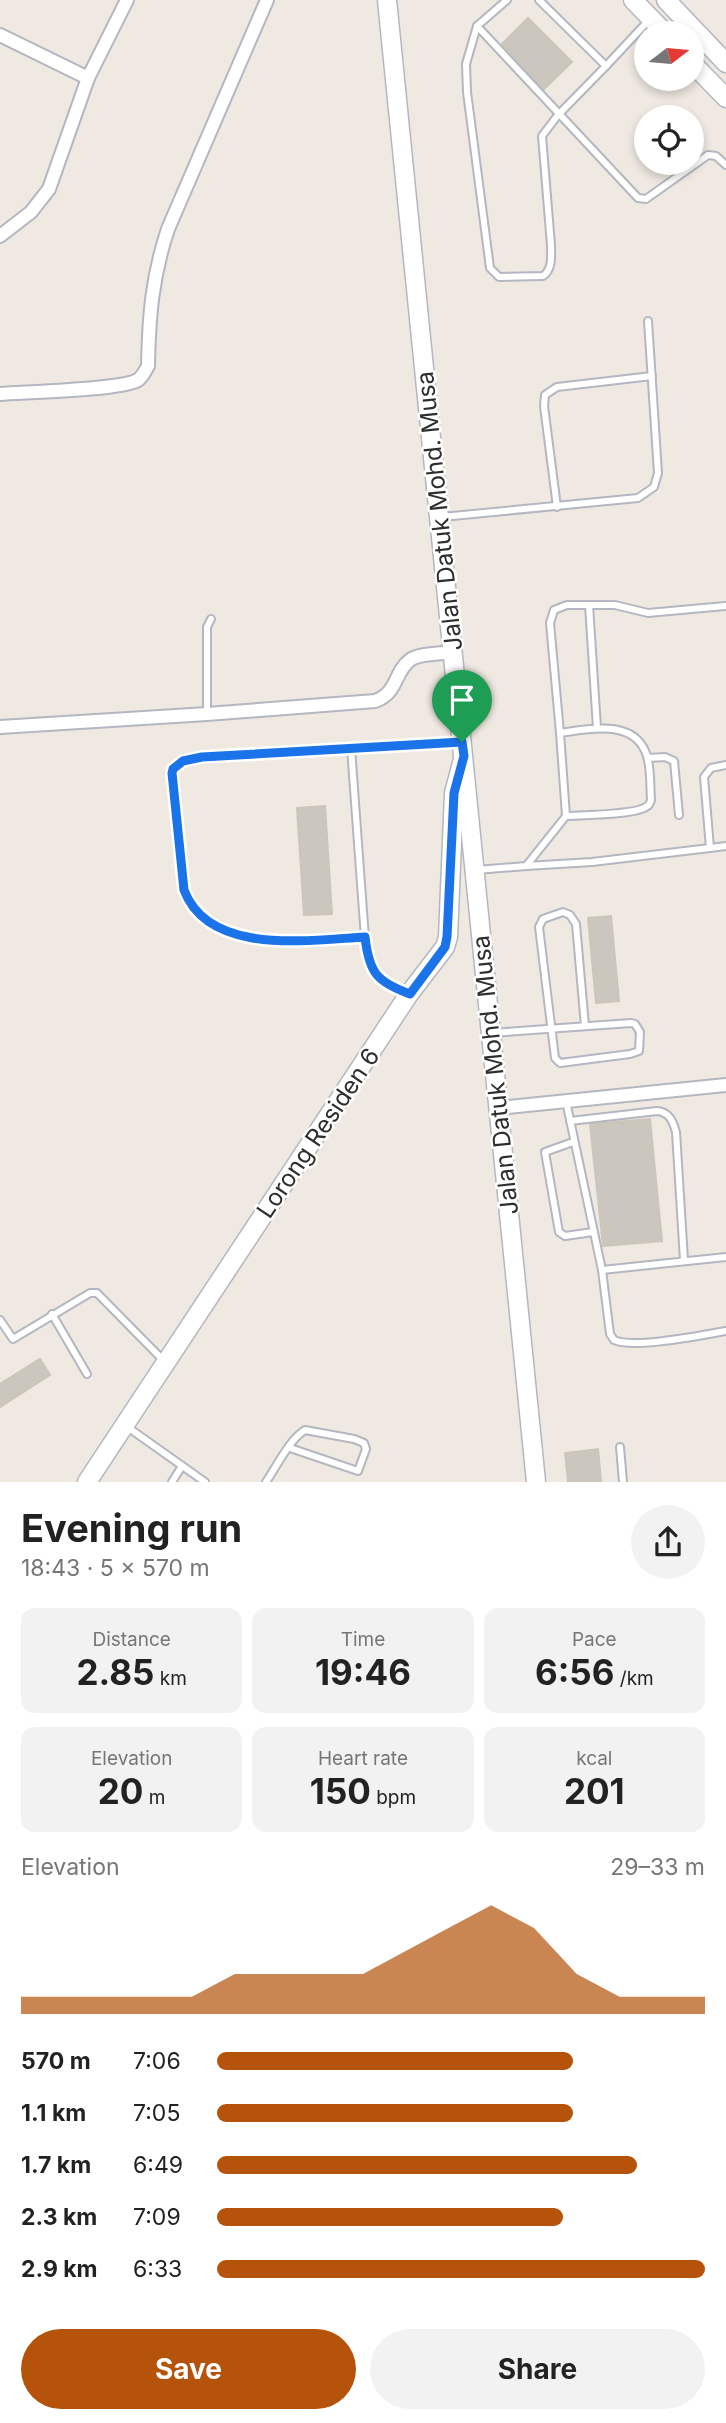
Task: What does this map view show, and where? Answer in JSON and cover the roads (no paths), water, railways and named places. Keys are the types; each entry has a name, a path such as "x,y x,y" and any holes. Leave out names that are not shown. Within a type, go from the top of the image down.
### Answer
{"main road":[{"name":"Jalan Datuk Mohd. Musa","path":"387,0 536,1482"},
{"path":"633,0 651,19"},
{"path":"666,0 726,63"},
{"path":"704,75 726,98"},
{"name":"Lorong Residen 6","path":"87,1482 410,994 445,947 454,793 463,749"}],"street":[{"path":"0,236 30,212 49,189 88,78 127,0"},
{"path":"0,394 119,385 139,379 144,374 148,366 150,303 157,262 168,229 267,0"},
{"path":"0,36 88,78"},
{"path":"0,727 207,715 375,701 390,693 408,661 453,652"},
{"path":"498,1108 726,1085"}],"lane":[{"path":"507,0 477,26 466,64 467,92 490,268 499,277 543,276 549,268 551,244 541,142 544,132 558,114 651,19"},
{"path":"539,0 606,66"},
{"path":"477,26 638,198 646,199 708,155 716,156 726,165"},
{"path":"440,517 638,498 654,487 658,473 648,321"},
{"path":"556,507 545,395 557,387 652,376"},
{"path":"589,605 597,728"},
{"path":"526,866 566,816 551,617 555,610 564,606 615,605 648,613 725,606"},
{"path":"207,715 207,627 211,619"},
{"path":"560,733 597,728 626,732 639,742 648,758 648,806 627,811 566,816"},
{"path":"365,937 271,941 233,933 200,915 184,890 173,769 188,760 351,748 463,749"},
{"path":"351,748 369,961 375,974 389,987 410,994"},
{"path":"648,758 666,757 674,761 679,815"},
{"path":"710,848 704,777 711,768 726,765"},
{"path":"476,870 592,862 726,846"},
{"path":"490,1033 551,1030 585,1026 635,1024 640,1032 639,1051 560,1063 554,1054 551,1030 539,924 545,918 563,912 570,915 576,924 585,1026"},
{"path":"566,1100 601,1270 610,1334 614,1340 623,1343 645,1342 726,1331"},
{"path":"570,1121 657,1111 672,1120 676,1132 684,1260"},
{"path":"573,1142 545,1152 559,1230 561,1235 565,1236 593,1232"},
{"path":"601,1270 726,1257"},
{"path":"0,1320 13,1339 90,1293 97,1293 165,1363"},
{"path":"52,1314 87,1374"},
{"path":"124,1425 204,1481"},
{"path":"266,1482 300,1433 310,1430 361,1441 366,1449 358,1471 290,1448"},
{"path":"620,1447 623,1482"},
{"path":"172,1482 182,1466"}]}
